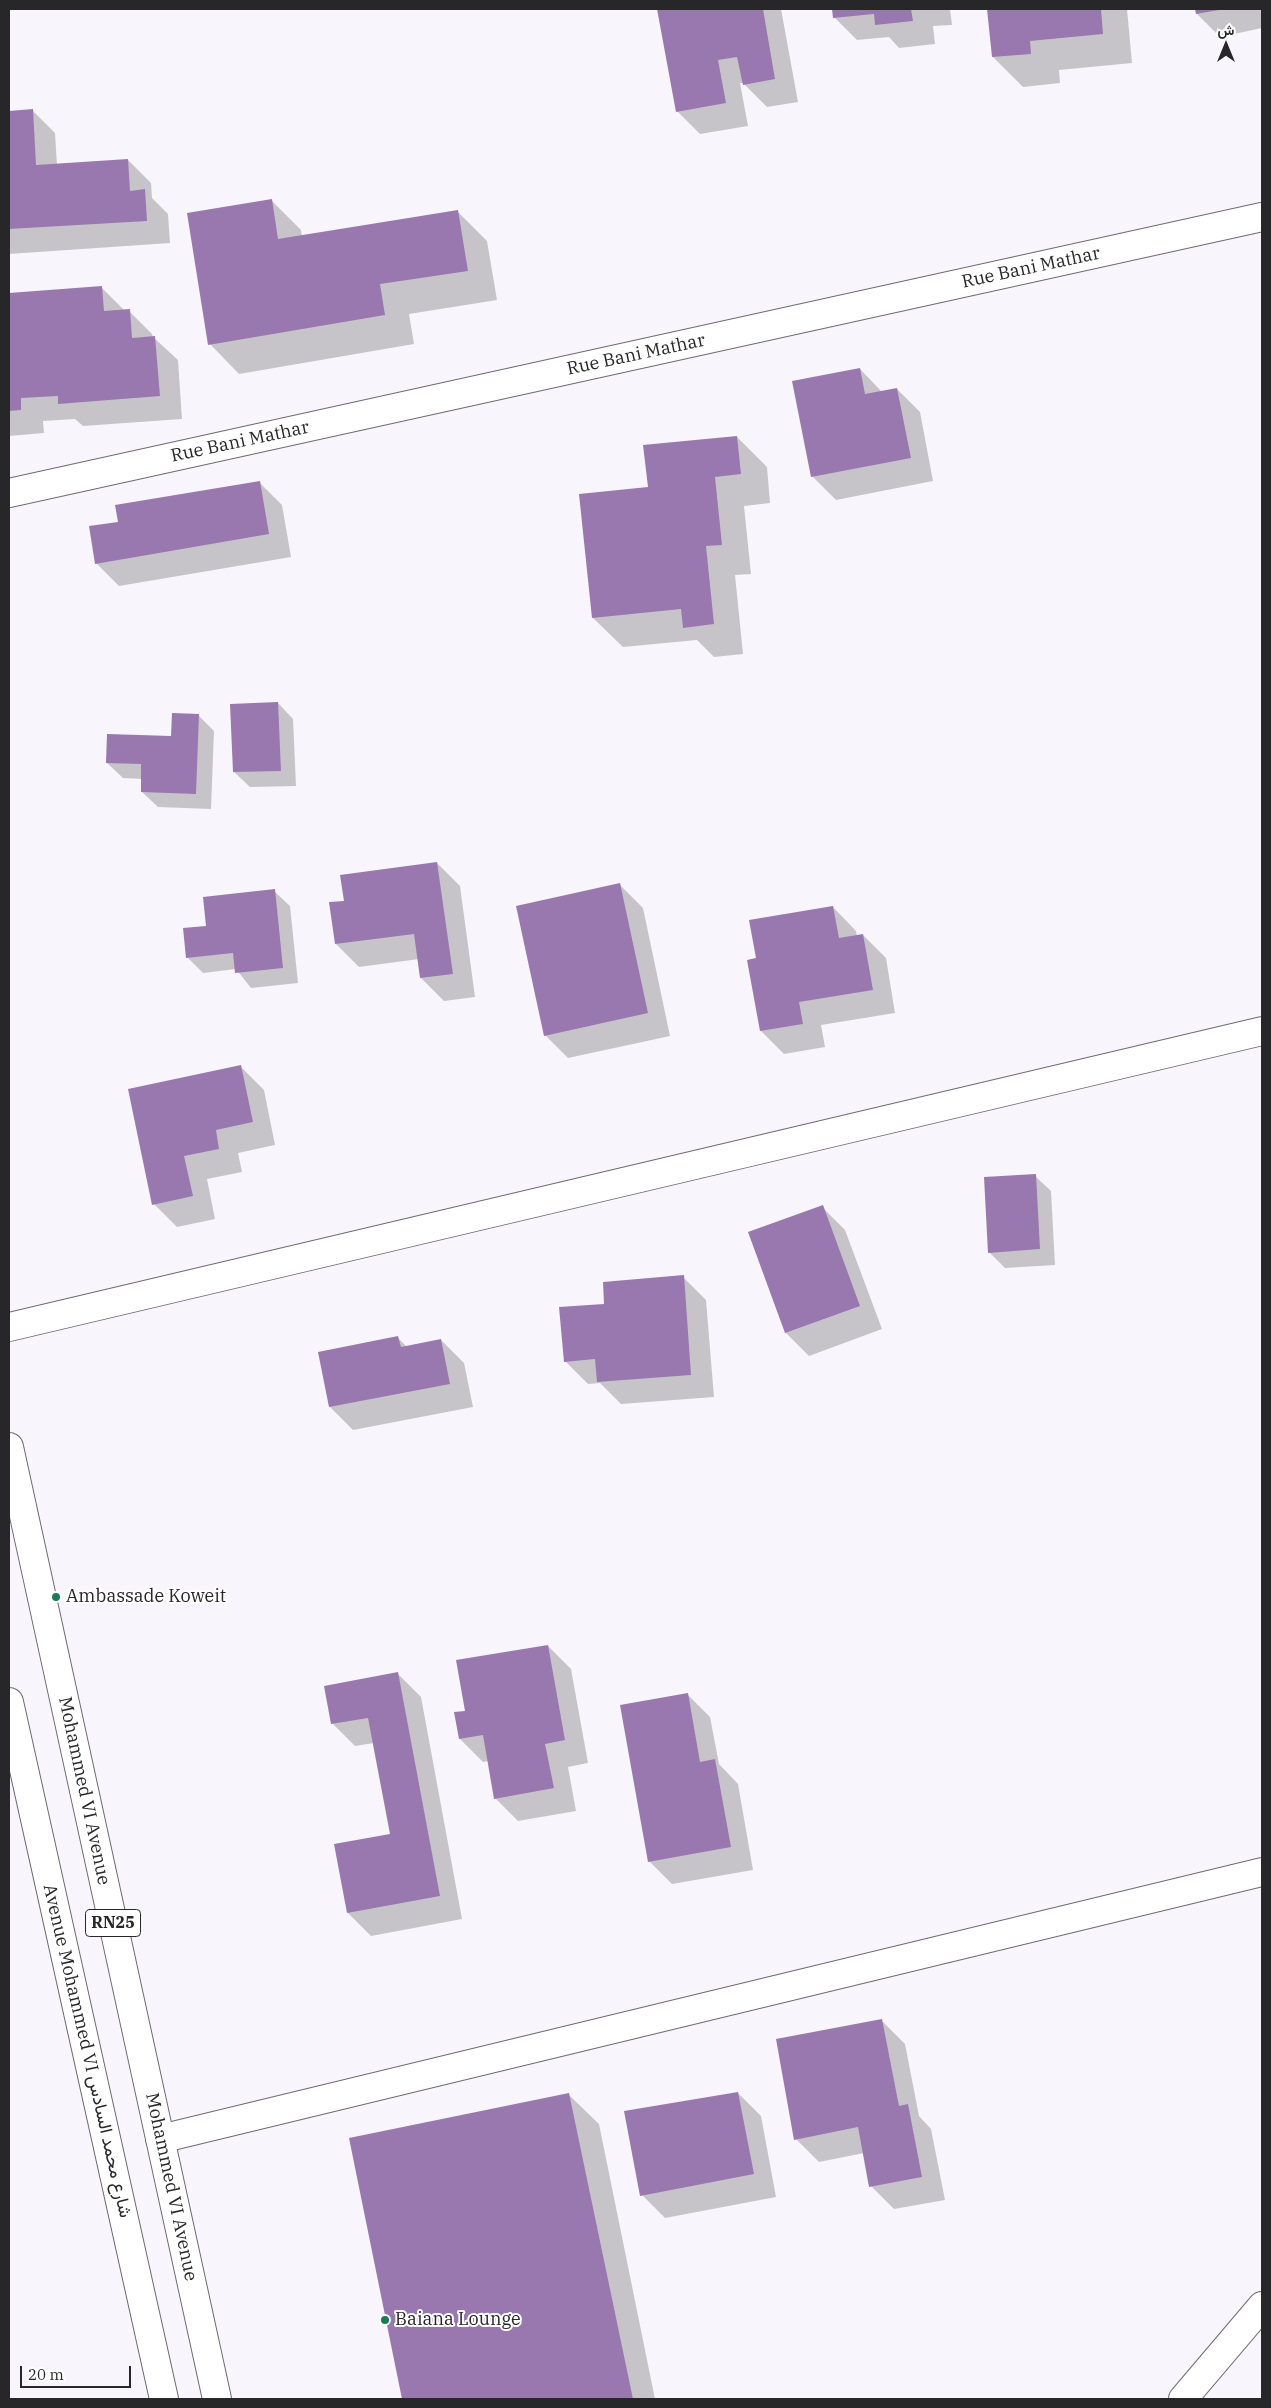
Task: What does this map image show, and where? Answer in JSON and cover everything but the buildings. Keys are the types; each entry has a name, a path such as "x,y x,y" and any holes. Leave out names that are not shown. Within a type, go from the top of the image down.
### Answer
{"main road":[{"name":"Rue Bani Mathar","path":"9,493 1262,217"},
{"path":"9,1327 1262,1031"},
{"name":"Mohammed VI Avenue","path":"9,1447 217,2399"},
{"name":"Avenue Mohammed VI شارع محمد السادس","path":"9,1702 164,2399"},
{"path":"160,2139 1262,1872"},
{"path":"1183,2399 1262,2306"}],"place":[{"name":"Ambassade Koweit","path":"56,1597"},
{"name":"Baiana Lounge","path":"385,2320"}]}
